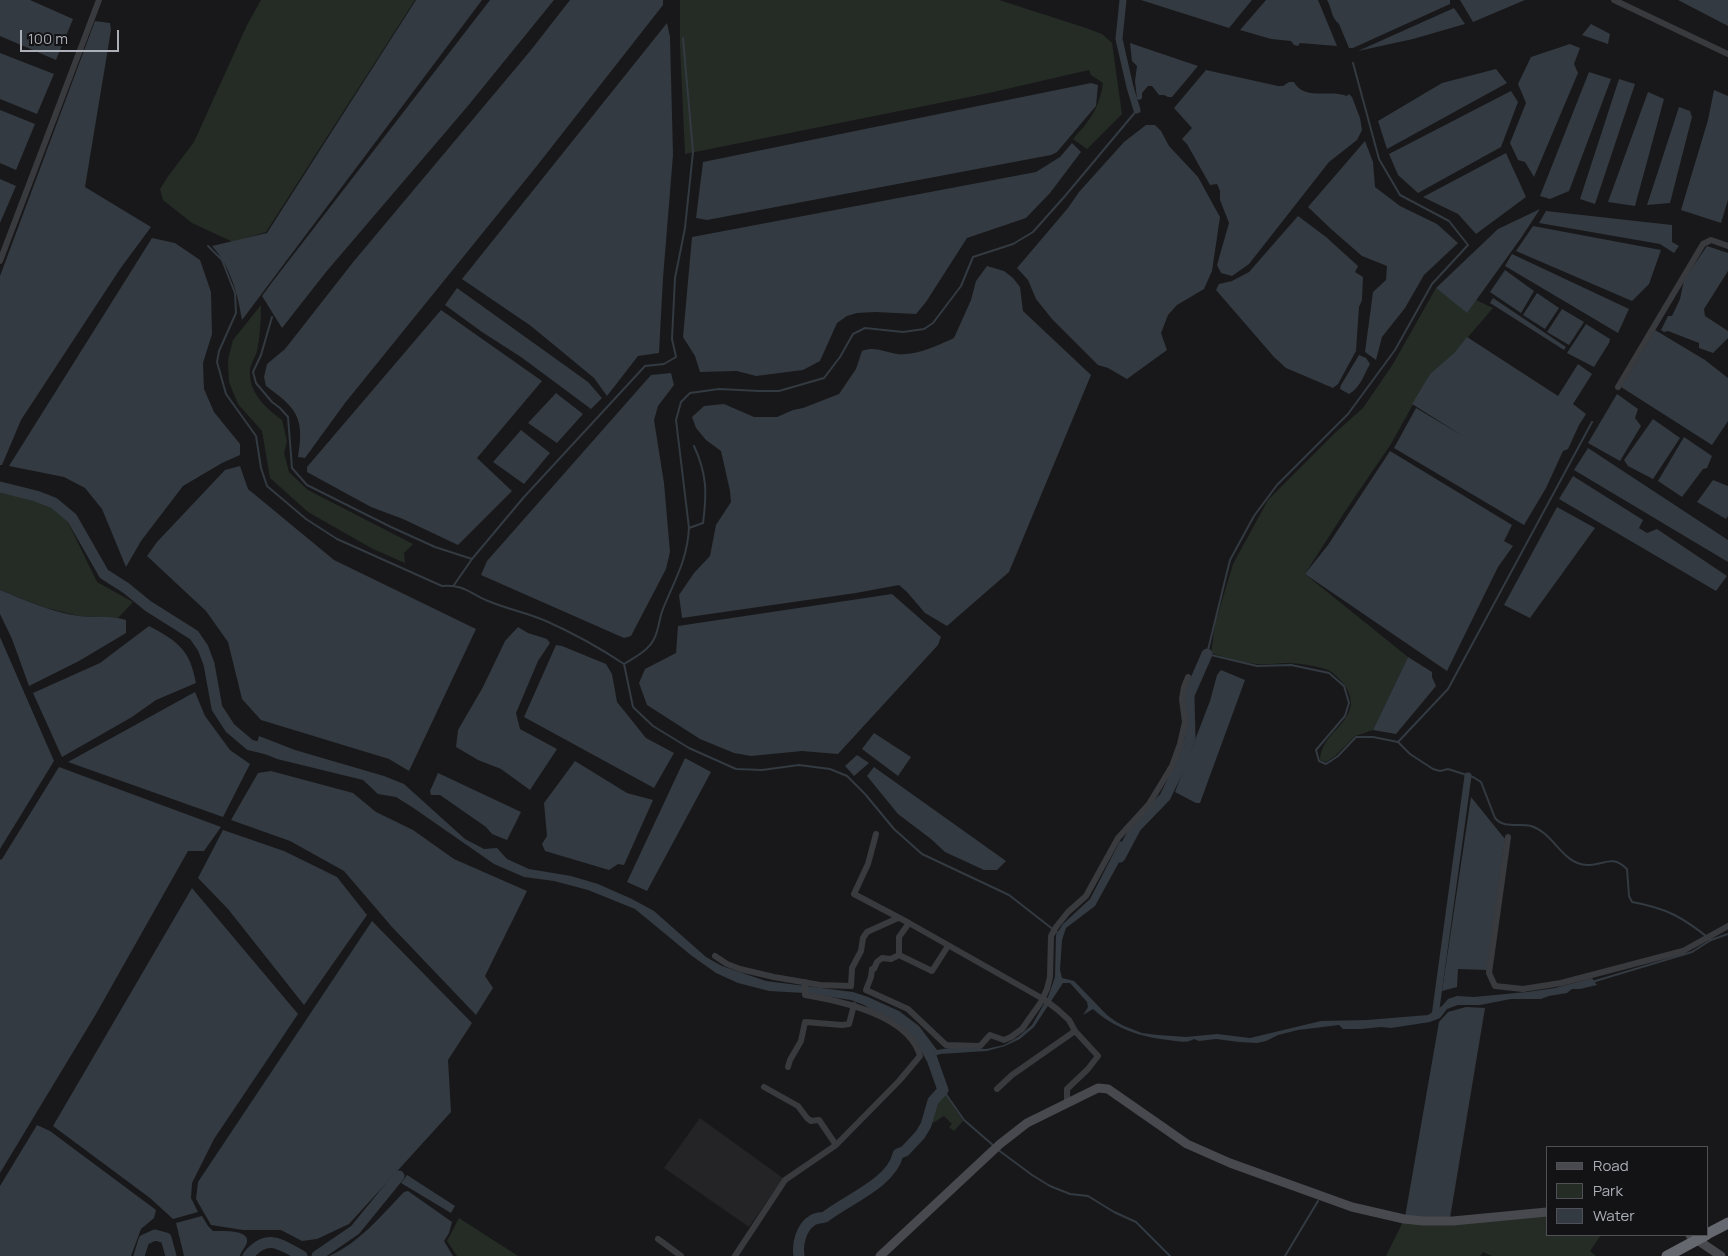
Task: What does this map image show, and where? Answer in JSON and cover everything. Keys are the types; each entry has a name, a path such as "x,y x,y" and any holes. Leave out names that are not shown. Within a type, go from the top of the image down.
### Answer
{"highway":[{"path":"1708,1232 1728,1223"},
{"path":"1667,1256 1700,1236"}],"street":[{"path":"0,261 100,0"},
{"path":"1614,0 1728,54"},
{"path":"1618,387 1703,244 1711,240 1728,246"},
{"path":"948,946 932,971 899,955 891,958 882,958 872,969 872,977 866,990 908,1009 946,1045 982,1045 990,1035 1001,1040 1011,1037 1022,1028 1044,1000 1050,977 1051,936 1056,927 1068,912 1086,896 1118,838 1149,804 1172,766 1185,722 1182,699 1188,677"},
{"path":"876,834 868,864 854,894 1044,1000 1069,1020 1075,1031 1098,1056 1088,1069 1067,1089 1067,1102"},
{"path":"1508,837 1490,973 1495,986 1523,989 1561,983 1683,952 1728,926"},
{"path":"715,956 727,964 740,969 805,983 851,986 852,968 861,951 863,938 867,932 898,918"},
{"path":"899,955 899,937 909,923"},
{"path":"735,1256 785,1180 836,1145 892,1088 920,1056 918,1049 900,1030 877,1014 854,1005 805,994 805,983"},
{"path":"788,1067 801,1042 805,1022 849,1024 854,1005"},
{"path":"997,1089 1012,1075 1075,1031"},
{"path":"764,1087 798,1106 807,1118 819,1120 836,1145"},
{"path":"880,1256 1000,1144 1027,1123 1098,1088 1108,1089 1187,1144 1230,1163 1352,1207 1404,1219 1423,1221 1452,1221 1546,1212"},
{"path":"1700,1236 1721,1256"},
{"path":"658,1239 681,1256"}],"shaded area":[{"path":"700,1118 783,1178 749,1227 664,1168"}],"green space":[{"path":"261,0 415,0 266,232 233,242 192,223 163,200 160,189 194,142 247,25"},
{"path":"680,0 999,0 1102,34 1112,43 1122,114 1087,149 1073,139 1093,114 1101,92 1103,83 1091,75 1089,70 989,93 685,154"},
{"path":"1436,288 1467,312 1476,300 1493,308 1455,352 1430,374 1391,444 1305,574 1408,657 1373,730 1355,736 1335,756 1326,762 1320,760 1321,751 1329,737 1345,719 1351,704 1349,694 1344,685 1332,672 1319,667 1292,663 1256,664 1211,653 1215,624 1233,564 1268,500 1336,432 1363,408 1393,364"},
{"path":"261,305 259,340 250,368 251,381 260,400 282,420 287,441 284,453 289,472 308,490 413,544 404,553 405,563 373,549 308,512 270,478 262,431 238,404 229,382 228,360 233,340"},
{"path":"0,493 37,500 53,507 67,520 97,582 133,602 118,618 79,616 46,608 0,590"},
{"path":"943,1091 963,1121 954,1131 949,1127 952,1124 944,1116 928,1126 934,1101"},
{"path":"1546,1215 1546,1236 1600,1236 1590,1251 1596,1256 1492,1256 1483,1252 1480,1256 1386,1256 1403,1222"},
{"path":"459,1218 518,1256 457,1256 447,1241"}],"water":[{"path":"0,0 30,0 73,19 56,60 0,36"},
{"path":"416,0 482,0 242,320 238,300 228,271 212,246 267,233"},
{"path":"490,0 554,0 467,107 326,272 282,328 262,296"},
{"path":"570,0 663,0 663,5 536,167 345,403 305,458 298,457 300,443 299,423 296,415 285,401 266,386 264,377 267,364 285,349 354,261 531,50"},
{"path":"1141,0 1252,0 1229,28"},
{"path":"1266,0 1318,0 1337,46 1300,43 1298,46 1294,45 1291,41 1271,39 1240,30"},
{"path":"1327,0 1450,0 1450,4 1353,48 1349,48"},
{"path":"1460,0 1525,0 1473,22"},
{"path":"1678,0 1728,0 1728,26"},
{"path":"1454,8 1465,24 1413,39 1358,51"},
{"path":"95,21 110,23 111,30 85,187 151,227 120,269 21,420 2,465 0,465 0,276"},
{"path":"667,23 670,37 673,155 659,353 638,356 607,396 594,378 531,326 462,279"},
{"path":"1591,24 1610,34 1608,44 1582,35"},
{"path":"1130,43 1198,66 1172,97 1159,95 1152,86 1148,86 1142,93 1142,98 1140,100 1137,99 1135,81 1137,66 1132,61"},
{"path":"1570,44 1580,48 1574,64 1578,73 1534,177 1525,162 1518,160 1510,143 1526,103 1518,84 1531,57"},
{"path":"0,53 54,74 37,114 0,99"},
{"path":"1496,69 1507,83 1387,149 1378,121 1442,83"},
{"path":"1206,70 1278,86 1294,82 1298,88 1311,93 1347,96 1349,94 1360,118 1362,130 1357,140 1329,162 1249,264 1232,276 1221,273 1217,265 1229,223 1220,200 1220,191 1217,184 1210,185 1187,144 1182,139 1192,128 1174,108"},
{"path":"1589,72 1611,79 1569,191 1550,199 1540,196"},
{"path":"1619,79 1635,84 1595,204 1580,199"},
{"path":"1091,83 1098,85 1096,106 1057,152 1051,155 707,220 696,218 703,162"},
{"path":"1714,90 1728,96 1728,200 1721,223 1681,210 1708,120"},
{"path":"1511,91 1518,102 1501,147 1418,193 1398,175 1389,154"},
{"path":"1648,92 1664,99 1635,206 1608,202"},
{"path":"1679,107 1690,111 1692,117 1670,203 1647,205"},
{"path":"0,110 35,124 16,170 0,163"},
{"path":"1146,125 1155,125 1161,131 1169,146 1198,177 1220,217 1212,271 1204,289 1177,305 1168,315 1161,333 1167,350 1127,379 1108,368 1098,365 1052,319 1036,299 1028,280 1017,268 1068,208 1079,192 1124,142"},
{"path":"1365,141 1373,162 1375,187 1400,206 1437,224 1458,243 1424,275 1405,308 1382,337 1376,360 1365,352 1373,292 1386,280 1387,266 1362,256 1308,207"},
{"path":"1072,143 1081,152 1050,193 1026,218 967,238 926,302 916,314 875,312 857,313 847,316 837,323 820,361 803,370 756,376 737,371 700,372 695,356 683,337 692,237 1036,172 1060,157"},
{"path":"1506,153 1526,197 1476,234 1458,214 1423,197"},
{"path":"0,179 16,186 0,223"},
{"path":"1540,209 1467,313 1436,288 1498,229"},
{"path":"1546,211 1672,225 1672,242 1679,246 1674,253 1660,244 1539,223"},
{"path":"1298,216 1326,237 1358,266 1355,272 1363,277 1356,351 1338,384 1333,388 1286,368 1274,357 1216,290 1219,284 1232,281 1249,272"},
{"path":"1533,226 1661,250 1649,284 1632,301 1516,251"},
{"path":"152,238 175,243 200,260 211,292 212,334 203,363 204,389 214,412 240,444 240,455 222,463 183,486 141,541 126,567 102,509 85,488 64,477 9,466"},
{"path":"1707,246 1728,253 1728,271 1704,309 1705,316 1728,331 1728,338 1713,353 1699,348 1699,343 1661,330 1668,316 1672,316 1680,299 1684,280"},
{"path":"1512,254 1629,309 1618,333 1505,266"},
{"path":"987,266 1004,271 1013,278 1020,287 1023,311 1091,375 1009,572 947,626 925,613 899,585 682,618 679,595 694,573 710,556 716,525 731,502 721,451 706,440 696,428 692,417 704,406 724,404 754,417 777,417 839,394 856,369 862,351 875,349 897,354 912,353 926,350 954,338 971,300 976,281"},
{"path":"1505,270 1534,291 1521,313 1490,292"},
{"path":"457,288 588,382 602,398 591,409 521,357 445,305"},
{"path":"1537,293 1559,308 1545,329 1523,315"},
{"path":"1493,298 1566,347 1564,350 1490,303"},
{"path":"1562,309 1584,322 1569,345 1547,332"},
{"path":"441,310 542,381 477,458 512,491 458,545 403,519 371,507 307,472 307,467"},
{"path":"1586,324 1610,339 1594,367 1567,353"},
{"path":"1655,330 1705,360 1728,378 1728,421 1712,445 1621,387"},
{"path":"1467,337 1558,396 1578,364 1592,374 1573,404 1586,414 1568,449 1563,451 1546,488 1524,525 1394,448 1416,408 1463,436 1412,404 1430,374 1455,352"},
{"path":"1359,355 1366,358 1370,364 1359,385 1349,394 1340,389 1341,385"},
{"path":"671,373 674,385 658,406 654,420 664,483 670,552 666,569 631,636 624,638 481,575 487,561 651,375"},
{"path":"556,393 583,414 557,443 528,423"},
{"path":"1617,394 1638,409 1635,418 1641,426 1620,461 1588,443"},
{"path":"1653,419 1680,438 1653,479 1628,466 1624,460"},
{"path":"521,430 550,453 524,484 493,462"},
{"path":"1684,437 1712,456 1707,468 1703,469 1682,497 1658,481"},
{"path":"1588,448 1728,540 1728,562 1574,470"},
{"path":"1390,451 1512,525 1504,541 1513,546 1498,567 1447,671 1305,574 1328,545"},
{"path":"240,466 248,489 334,560 476,629 409,771 389,759 261,720 242,699 228,642 206,611 147,556 157,542 225,470"},
{"path":"1573,476 1643,520 1639,528 1647,533 1657,529 1727,576 1716,591 1559,499"},
{"path":"1713,480 1728,486 1728,516 1726,519 1697,502"},
{"path":"1557,507 1595,528 1530,618 1504,605"},
{"path":"0,590 58,612 85,617 126,620 126,633 79,661 29,686 12,639 0,614"},
{"path":"892,594 941,637 938,645 838,754 802,751 751,756 734,753 700,739 647,705 639,683 645,669 676,653 678,626"},
{"path":"149,626 167,636 181,647 190,662 196,683 156,700 132,717 62,757 33,693 100,663"},
{"path":"518,627 528,633 547,639 550,643 538,661 516,713 520,729 557,749 530,790 501,769 478,760 456,747 458,730 483,687 505,641"},
{"path":"0,637 54,761 0,849"},
{"path":"556,645 606,664 612,674 617,702 646,738 674,753 654,788 524,717"},
{"path":"1408,657 1432,672 1436,686 1396,734 1373,730"},
{"path":"1221,670 1245,680 1200,803 1196,803 1175,792 1210,701 1217,675"},
{"path":"195,692 205,716 230,750 250,764 223,817 68,762"},
{"path":"874,733 911,757 898,776 862,749"},
{"path":"259,736 295,750 384,776 404,784 465,839 484,849 497,848 507,859 529,869 571,876 598,884 632,899 654,911 706,957 722,966 766,981 853,992 899,1011 919,1026 937,1050 955,1047 986,1049 1004,1045 1018,1037 1032,1025 1048,997 1055,977 1056,935 1063,924 1090,899 1120,841 1128,846 1095,906 1066,928 1062,940 1060,970 1062,978 1074,981 1107,1015 1124,1026 1142,1033 1186,1037 1217,1034 1250,1038 1321,1021 1367,1020 1428,1015 1442,1006 1448,999 1457,996 1474,997 1527,992 1555,988 1592,978 1597,985 1572,989 1567,993 1541,999 1511,999 1480,1005 1458,1005 1447,1009 1440,1018 1430,1022 1391,1028 1361,1029 1343,1029 1339,1025 1298,1030 1257,1043 1216,1039 1199,1041 1194,1039 1181,1042 1138,1034 1101,1016 1093,1009 1083,1015 1088,1007 1087,1002 1070,983 1063,983 1034,1027 1020,1039 1005,1046 987,1051 940,1054 933,1057 908,1035 864,1005 851,1000 805,993 769,991 738,983 716,973 692,956 635,909 588,890 554,881 524,877 494,864 412,807 396,797 378,794 363,780 277,759 255,750"},
{"path":"857,755 869,763 854,776 845,766"},
{"path":"685,758 711,772 647,891 627,882"},
{"path":"575,761 627,793 653,800 624,865 618,864 609,870 545,851 542,844 547,836 544,803"},
{"path":"59,767 221,827 204,851 188,851 96,1014 0,1173 0,860"},
{"path":"874,767 1006,861 997,870 984,870 945,852 898,814 867,776"},
{"path":"271,771 353,793 376,812 413,830 454,859 527,891 485,976 493,988 476,1015 392,927 344,871 290,841 231,820 258,773"},
{"path":"438,773 521,812 507,840 492,834 486,827 440,795 431,795 430,791"},
{"path":"1471,797 1505,839 1487,970 1458,969 1457,987 1442,991"},
{"path":"223,830 284,851 337,877 367,915 304,1005 228,909 198,878"},
{"path":"192,888 298,1014 214,1139 192,1183 191,1198 198,1212 173,1219 150,1198 53,1126"},
{"path":"372,921 472,1023 448,1060 451,1112 349,1224 317,1239 302,1241 281,1230 243,1230 211,1225 196,1199 198,1182"},
{"path":"1466,1007 1485,1008 1450,1218 1405,1217 1439,1022 1448,1012"},
{"path":"37,1125 50,1131 156,1210 154,1218 141,1229 131,1256 0,1256 0,1186"},
{"path":"407,1175 455,1206 451,1213 401,1183"},
{"path":"408,1191 452,1222 449,1233 444,1241 453,1256 329,1256 340,1251 360,1236 404,1192"},
{"path":"202,1216 213,1231 239,1233 247,1238 246,1246 240,1256 184,1256 176,1223"}],"waterway":[{"path":"1123,0 1119,39 1137,110"},
{"path":"454,585 472,559 524,497 645,366 664,364 676,357 672,339 675,278 685,228 693,152 683,38"},
{"path":"1353,63 1379,159 1400,195 1449,221 1468,245 1432,284 1395,350 1348,414 1277,485 1254,516 1230,560 1207,654 1257,666 1291,665 1329,673 1344,686 1349,703 1345,716 1316,750 1319,761 1326,764 1338,756 1356,737 1373,737 1398,742 1410,754 1433,769 1440,771 1448,769 1473,777 1481,782 1495,818 1499,821 1507,825 1526,825 1539,830 1564,854 1578,863 1594,865 1608,861 1617,862 1627,869 1629,896 1632,902 1655,907 1674,915 1711,940"},
{"path":"624,664 645,650 654,639 686,550 689,528 676,420 681,402 690,393 719,389 779,391 824,378 840,357 853,334 865,328 903,332 924,329 933,323 961,286 973,257 1013,244 1033,232 1137,110"},
{"path":"208,246 222,260 235,293 236,313 219,351 217,362 226,394 256,436 261,468 267,486 306,519 337,539 442,586 456,586 495,604 539,618 605,652 624,664 633,707 653,726 689,748 736,769 762,770 799,765 830,769 847,776 865,794 894,829 922,854 1009,895 1059,934"},
{"path":"272,317 261,355 253,372 256,383 288,417 292,468 307,485 435,547 472,559"},
{"path":"1398,742 1448,689 1592,422"},
{"path":"689,528 703,523 705,502 704,475 694,446"},
{"path":"0,487 36,496 54,503 72,518 104,574 126,588 148,606 194,635 203,648 209,664 217,708 230,728 250,745 271,750"},
{"path":"1120,857 1136,827 1165,797 1180,766 1190,738 1189,695 1207,654"},
{"path":"1435,1016 1468,776"},
{"path":"1592,982 1692,952 1711,940 1728,934"},
{"path":"799,1256 801,1236 805,1227 814,1219 825,1217 878,1182 887,1174 898,1154 905,1151 920,1135 926,1125 933,1101 943,1090 932,1059 923,1043"},
{"path":"943,1090 964,1120 994,1146"},
{"path":"997,1149 1050,1186 1070,1194 1088,1196 1114,1212 1136,1222 1170,1256"},
{"path":"317,1256 355,1230 399,1176"},
{"path":"1285,1256 1318,1201"},
{"path":"139,1256 144,1240 155,1235 166,1238 171,1256"},
{"path":"248,1256 261,1245 268,1243 280,1245 302,1256"}]}
